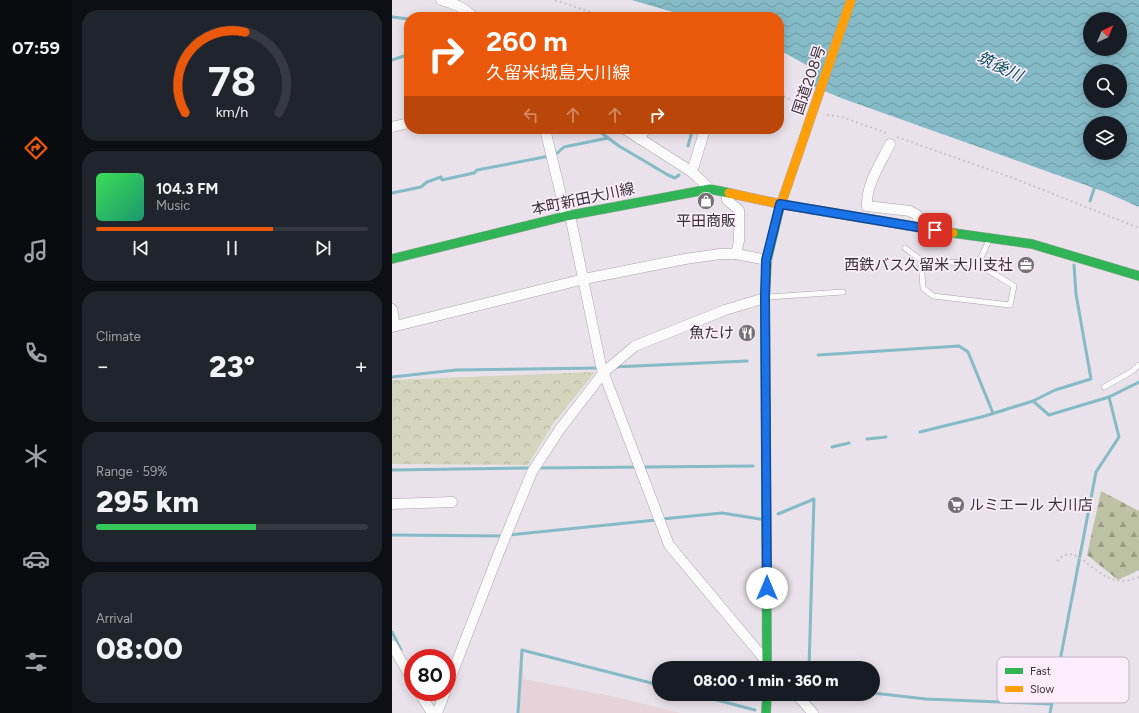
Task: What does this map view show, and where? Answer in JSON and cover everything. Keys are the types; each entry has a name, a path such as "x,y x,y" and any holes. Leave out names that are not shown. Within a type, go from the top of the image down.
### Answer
{"main road":[{"name":"国道208号","path":"769,661 765,298 766,260 780,204 851,0"},
{"name":"本町新田大川線","path":"392,259 568,215 710,189 780,204 921,228 1010,240 1059,251 1139,276"},
{"path":"766,713 767,701"}],"street":[{"path":"441,0 452,2 461,6 468,12"},
{"path":"392,127 404,124"},
{"path":"546,134 584,279 600,366 604,372 669,545 765,661"},
{"path":"632,134 692,172 710,189"},
{"path":"640,139 642,134"},
{"path":"692,172 703,134"},
{"path":"890,144 873,178 867,197 867,206 910,211 917,215 921,228"},
{"path":"727,193 727,200 739,210 739,241 736,254"},
{"path":"392,309 394,326 584,279 685,259 720,254 736,254 766,260"},
{"path":"456,664 532,472 560,429 604,372 635,346 725,310 765,298"},
{"path":"392,504 452,502"},
{"path":"392,645 404,666"},
{"path":"425,701 432,713"},
{"path":"437,713 442,701"},
{"path":"802,701 813,713"}],"lane":[{"path":"978,264 990,237"},
{"path":"905,248 921,260 978,264 1014,286 1010,305 933,296 923,288 921,260"},
{"path":"765,298 771,295 843,292"},
{"path":"1104,387 1131,372 1139,365"}],"path":[{"path":"555,0 590,12"},
{"path":"784,96 805,107"},
{"path":"826,115 842,117 1013,178 1139,228"},
{"path":"1057,561 1066,555 1077,556 1108,578 1129,582 1139,577"}],"shaded area":[{"path":"522,659 524,679 611,696 681,713 520,713"}],"green space":[{"path":"595,372 552,425 528,465 392,464 392,380"},
{"path":"1101,491 1139,511 1139,570 1118,580 1087,555"}],"water":[{"name":"筑後川","path":"631,0 1139,0 1139,207 1105,192 841,98 808,84 815,70 784,53 784,12 672,12"}],"pier":[{"path":"629,0 672,12 666,12"},
{"path":"784,53 815,70 808,84 807,83 812,70 784,55"}],"waterway":[{"path":"392,17 404,18"},
{"path":"392,60 404,56"},
{"path":"603,134 619,146 668,175 675,178 679,175"},
{"path":"688,146 691,134"},
{"path":"392,193 421,187 427,182 441,177 442,180 474,173 477,170 555,155 564,147 608,138"},
{"path":"1090,201 1095,186"},
{"path":"1033,401 1055,390 1091,379 1076,294 1074,265"},
{"path":"818,355 959,346 968,352 993,413"},
{"path":"613,367 747,361"},
{"path":"392,377 456,370 600,368"},
{"path":"920,432 985,416 1033,401 1049,415 1109,397 1139,382"},
{"path":"1061,657 1096,472 1119,437 1109,397"},
{"path":"867,439 886,437"},
{"path":"832,447 849,443"},
{"path":"538,468 753,466"},
{"path":"392,470 533,468"},
{"path":"778,514 814,499 809,661"},
{"path":"662,519 722,513 760,519"},
{"path":"509,535 656,520"},
{"path":"392,535 503,536"},
{"path":"392,632 401,650"},
{"path":"518,713 522,650 652,683"},
{"path":"880,694 926,699 997,702"},
{"path":"721,701 755,710"},
{"path":"1027,703 1052,704"},
{"path":"1050,713 1052,703"}],"traffic: fast":[{"path":"392,259 566,216 710,189 729,193"},
{"path":"767,661 765,297 767,260 779,210"},
{"path":"953,233 1032,244 1139,276"},
{"path":"766,713 767,701"}],"traffic: slow":[{"path":"779,210 851,0"},
{"path":"729,193 780,204"},
{"path":"780,204 953,233"}],"place":[{"name":"平田商販","path":"706,201"},
{"name":"西鉄バス久留米 大川支社","path":"1026,265"},
{"name":"魚たけ","path":"747,333"},
{"name":"ルミエール 大川店","path":"956,505"}],"route":[{"path":"767,588 766,260 780,204 935,230"}]}
